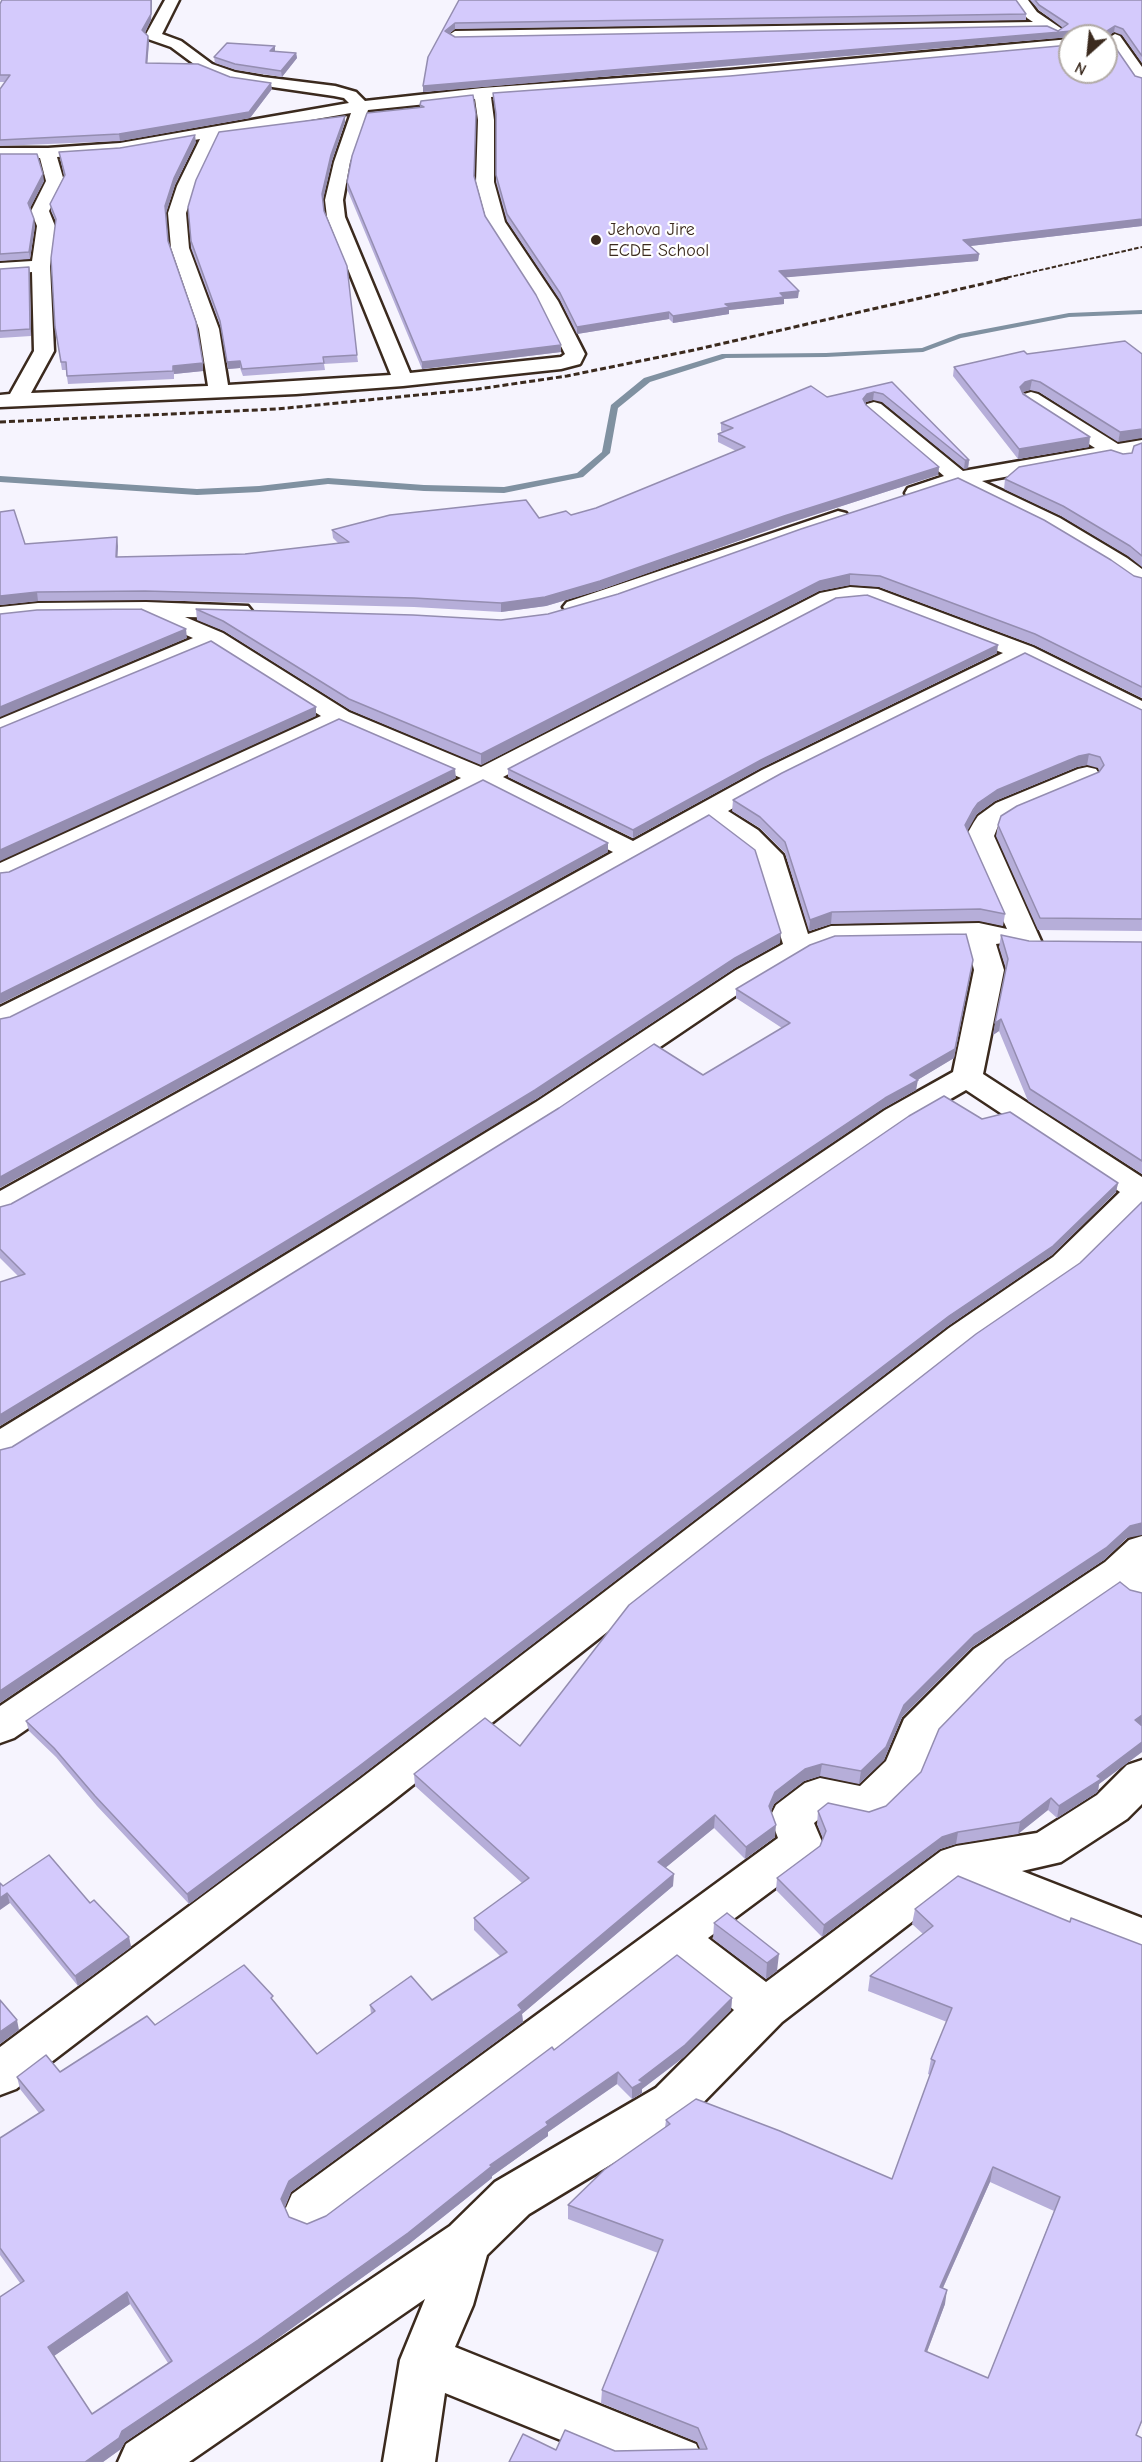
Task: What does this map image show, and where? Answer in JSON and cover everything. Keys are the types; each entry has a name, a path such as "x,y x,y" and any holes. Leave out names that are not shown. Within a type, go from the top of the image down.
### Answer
{"street":[{"path":"172,0 153,36 176,44 207,67 231,76 335,91 350,95 361,106"},
{"path":"1020,0 1032,15 1058,31"},
{"path":"454,36 1048,26"},
{"path":"1118,39 1133,38"},
{"path":"0,153 48,153 120,148 361,106 482,93 730,75 1058,45"},
{"path":"1118,50 1142,78"},
{"path":"8,401 403,380 573,360 575,354 548,301 496,222 485,182 486,120 482,93"},
{"path":"361,106 342,162 334,200 336,217 403,380"},
{"path":"212,133 186,186 177,213 180,248 209,329 219,391"},
{"path":"8,401 44,351 41,266 46,226 40,211 55,181 50,169 48,153"},
{"path":"0,269 41,266"},
{"path":"1030,398 1142,467"},
{"path":"874,408 959,478 1052,524 1119,563 1142,580"},
{"path":"897,500 959,478 1142,446"},
{"path":"558,612 855,513"},
{"path":"1119,563 1142,558"},
{"path":"0,1019 482,777 828,598 850,594 870,594 1024,652 1142,711"},
{"path":"0,614 38,610 146,609 262,612"},
{"path":"146,609 214,638 340,717 517,792 635,853"},
{"path":"0,728 214,638"},
{"path":"0,1205 771,776 1024,652"},
{"path":"0,873 340,717"},
{"path":"0,1446 537,1116 746,976 798,947 831,936 979,932 1039,941 980,836 987,822 1005,809 1087,775"},
{"path":"711,811 748,836 769,855 798,947"},
{"path":"0,1727 897,1117 967,1077 989,970 979,932"},
{"path":"0,2074 375,1791 961,1336 1065,1265 1141,1191 967,1077"},
{"path":"309,2210 802,1844 791,1816 820,1796 868,1805 903,1771 918,1731 988,1660 1134,1571"},
{"path":"144,2462 467,2242 512,2198 672,2103 766,2008 956,1864 1046,1849 1112,1807 1142,1777"},
{"path":"956,1864 1142,1937"},
{"path":"676,1939 766,2008"},
{"path":"410,2462 425,2360 448,2305 467,2242"},
{"path":"425,2360 678,2462"}],"building":[{"path":"2,0 151,0 151,14 142,30 148,36 146,63 198,64 230,77 271,83 249,112 119,134 0,140 0,89 10,75 0,75 0,4"},
{"path":"459,0 1016,0 1026,14 455,23 445,31 455,37 1047,26 1058,31 423,86 428,57"},
{"path":"1035,0 1142,0 1142,56 1123,29 1118,27 1118,24 1068,24"},
{"path":"227,43 275,46 270,51 296,53 281,71 235,64 214,57"},
{"path":"1058,46 1058,84 1118,84 1118,51 1135,76 1142,78 1142,219 963,240 979,254 779,271 799,291 780,293 784,297 725,304 730,307 673,316 669,312 577,327 560,293 507,214 496,175 496,114 493,93 730,76"},
{"path":"473,95 476,114 474,176 485,216 536,295 561,345 422,362 347,182 352,156 367,113 424,107 420,105 421,101"},
{"path":"345,116 331,155 322,194 324,211 347,266 357,355 323,357 324,363 242,369 240,361 227,362 220,321 191,241 188,207 196,180 219,132"},
{"path":"195,135 174,178 165,206 168,241 196,322 203,363 173,366 173,371 67,376 66,362 61,362 55,327 51,258 56,219 50,204 65,175 59,152 120,148"},
{"path":"0,154 37,154 43,174 28,203 34,219 29,252 0,254"},
{"path":"29,267 30,329 0,331 0,269"},
{"path":"1125,341 1142,354 1142,429 1120,432 1040,382 1032,380 1020,387 1023,394 1090,437 1019,449 954,367 1024,351 1027,354"},
{"path":"892,382 969,460 965,460 883,394 874,392 867,394 863,399 866,405 939,467 784,516 600,581 545,597 501,603 414,598 145,591 37,592 0,596 0,512 14,510 25,544 117,537 116,557 245,554 349,542 332,530 390,515 526,500 539,518 566,511 571,515 596,508 745,447 718,434 733,428 721,423 811,386 827,397"},
{"path":"1142,443 1142,556 1130,546 1063,506 1005,479 1019,467 1111,450 1123,454 1132,453 1134,446"},
{"path":"958,478 1044,520 1134,576 1142,578 1142,687 1035,634 880,576 850,574 820,581 481,754 349,699 223,621 196,609 413,615 501,620 548,614 618,594 801,529"},
{"path":"867,595 998,645 761,760 633,830 508,769 836,598"},
{"path":"141,609 186,629 0,707 0,614 37,610"},
{"path":"211,641 316,707 0,850 0,728"},
{"path":"1025,653 1142,710 1142,919 1040,918 998,825 1001,816 1017,806 1099,772 1104,765 1100,757 1089,754 997,790 978,803 965,825 1005,914 980,909 832,912 810,920 785,842 760,817 733,800 782,773"},
{"path":"339,719 455,769 0,994 0,873 9,872"},
{"path":"483,780 608,843 0,1177 0,1019 10,1017"},
{"path":"709,815 755,850 781,933 735,958 535,1090 0,1415 0,1282 25,1274 0,1249 0,1207 11,1204"},
{"path":"966,934 973,960 955,1049 910,1075 918,1080 885,1098 0,1691 0,1450 12,1447 559,1108 654,1044 703,1075 790,1023 736,989 810,945 835,936"},
{"path":"1001,935 1029,941 1142,942 1142,1161 1030,1089 1001,1019 995,1023 1008,959"},
{"path":"944,1096 982,1119 1010,1112 1118,1183 1053,1246 949,1316 358,1767 187,1894 95,1796 54,1748 26,1721 909,1116"},
{"path":"1142,1202 1142,1523 1130,1526 1106,1548 974,1635 904,1705 886,1747 861,1771 822,1764 805,1769 775,1792 769,1806 776,1825 746,1847 715,1815 658,1862 674,1874 518,2005 522,2010 289,2181 281,2199 289,2217 307,2224 326,2216 552,2047 554,2050 677,1955 732,1998 685,2045 639,2080 643,2082 632,2088 618,2072 546,2122 548,2125 490,2165 492,2166 408,2233 258,2340 122,2431 119,2438 85,2462 0,2462 0,2297 24,2281 0,2248 0,2138 44,2110 17,2077 46,2055 60,2072 147,2016 155,2025 244,1965 273,1996 271,1998 317,2054 375,2011 370,2005 411,1976 432,2000 507,1952 474,1918 529,1878 414,1774 485,1718 520,1746 629,1605 976,1334 1080,1263","holes":["127,2292 172,2361 92,2414 48,2347"]},
{"path":"1120,1582 1130,1590 1142,1593 1142,1715 1135,1720 1142,1726 1142,1742 1097,1776 1101,1779 1059,1806 1051,1798 1020,1822 958,1832 942,1837 824,1925 777,1878 820,1846 826,1831 818,1811 828,1803 869,1812 886,1806 921,1772 939,1729 1006,1660"},
{"path":"49,1855 90,1903 94,1900 129,1937 75,1976 7,1893 0,1898 0,1883 3,1886"},
{"path":"958,1876 1070,1922 1071,1918 1142,1945 1142,2420 1136,2435 1142,2438 1142,2462 509,2462 523,2434 556,2450 565,2430 615,2451 707,2449 698,2428 602,2390 663,2240 568,2205 604,2170 670,2124 666,2120 696,2099 780,2131 892,2179 935,2061 931,2059 952,2008 870,1976 933,1926 915,1909","holes":["993,2167 1060,2197 988,2378 925,2351 947,2290 940,2287"]},
{"path":"727,1913 779,1954 767,1963 714,1923"},
{"path":"0,2000 17,2020 0,2032"}],"waterway":[{"path":"0,479 197,492 259,489 328,481 424,488 504,490 580,475 606,453 614,407 647,380 725,356 826,355 923,350 959,336 1069,315 1142,312"}],"railway":[{"path":"1001,279 1142,247"},
{"path":"0,422 277,409 478,389 567,376 694,350 1008,278"}],"place":[{"name":"Jehova Jire ECDE School","path":"596,240"}]}
